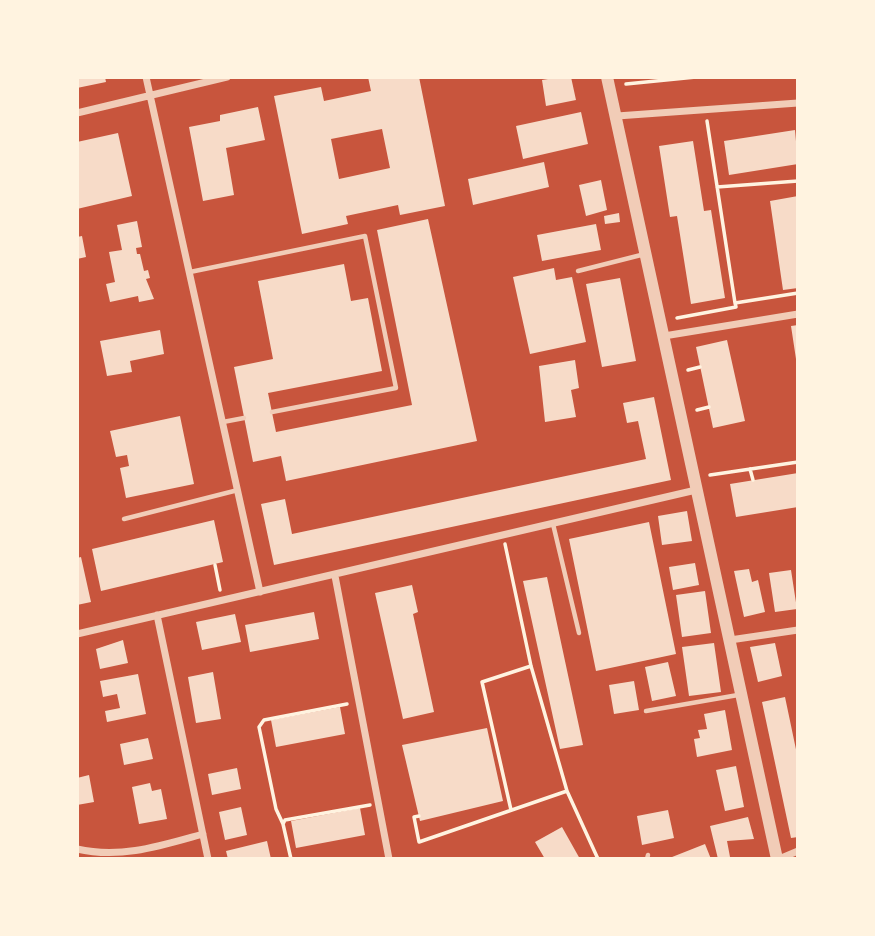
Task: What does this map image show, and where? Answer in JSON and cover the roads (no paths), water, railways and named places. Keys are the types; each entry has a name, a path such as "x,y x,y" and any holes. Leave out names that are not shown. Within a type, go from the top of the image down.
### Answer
{"street":[{"path":"146,77 260,592"},
{"path":"77,113 227,77"},
{"path":"607,77 778,859 798,851"},
{"path":"617,116 798,103"},
{"path":"664,336 798,314"},
{"path":"77,634 696,490"},
{"path":"335,576 389,859"},
{"path":"157,615 208,859"},
{"path":"730,640 798,629"},
{"path":"77,849 98,854 142,852 203,834"}],"lane":[{"path":"190,272 365,236 396,388 272,412"},
{"path":"578,271 646,254"},
{"path":"223,422 244,418"},
{"path":"124,519 238,490"},
{"path":"553,523 579,633"},
{"path":"646,711 741,694"}]}
